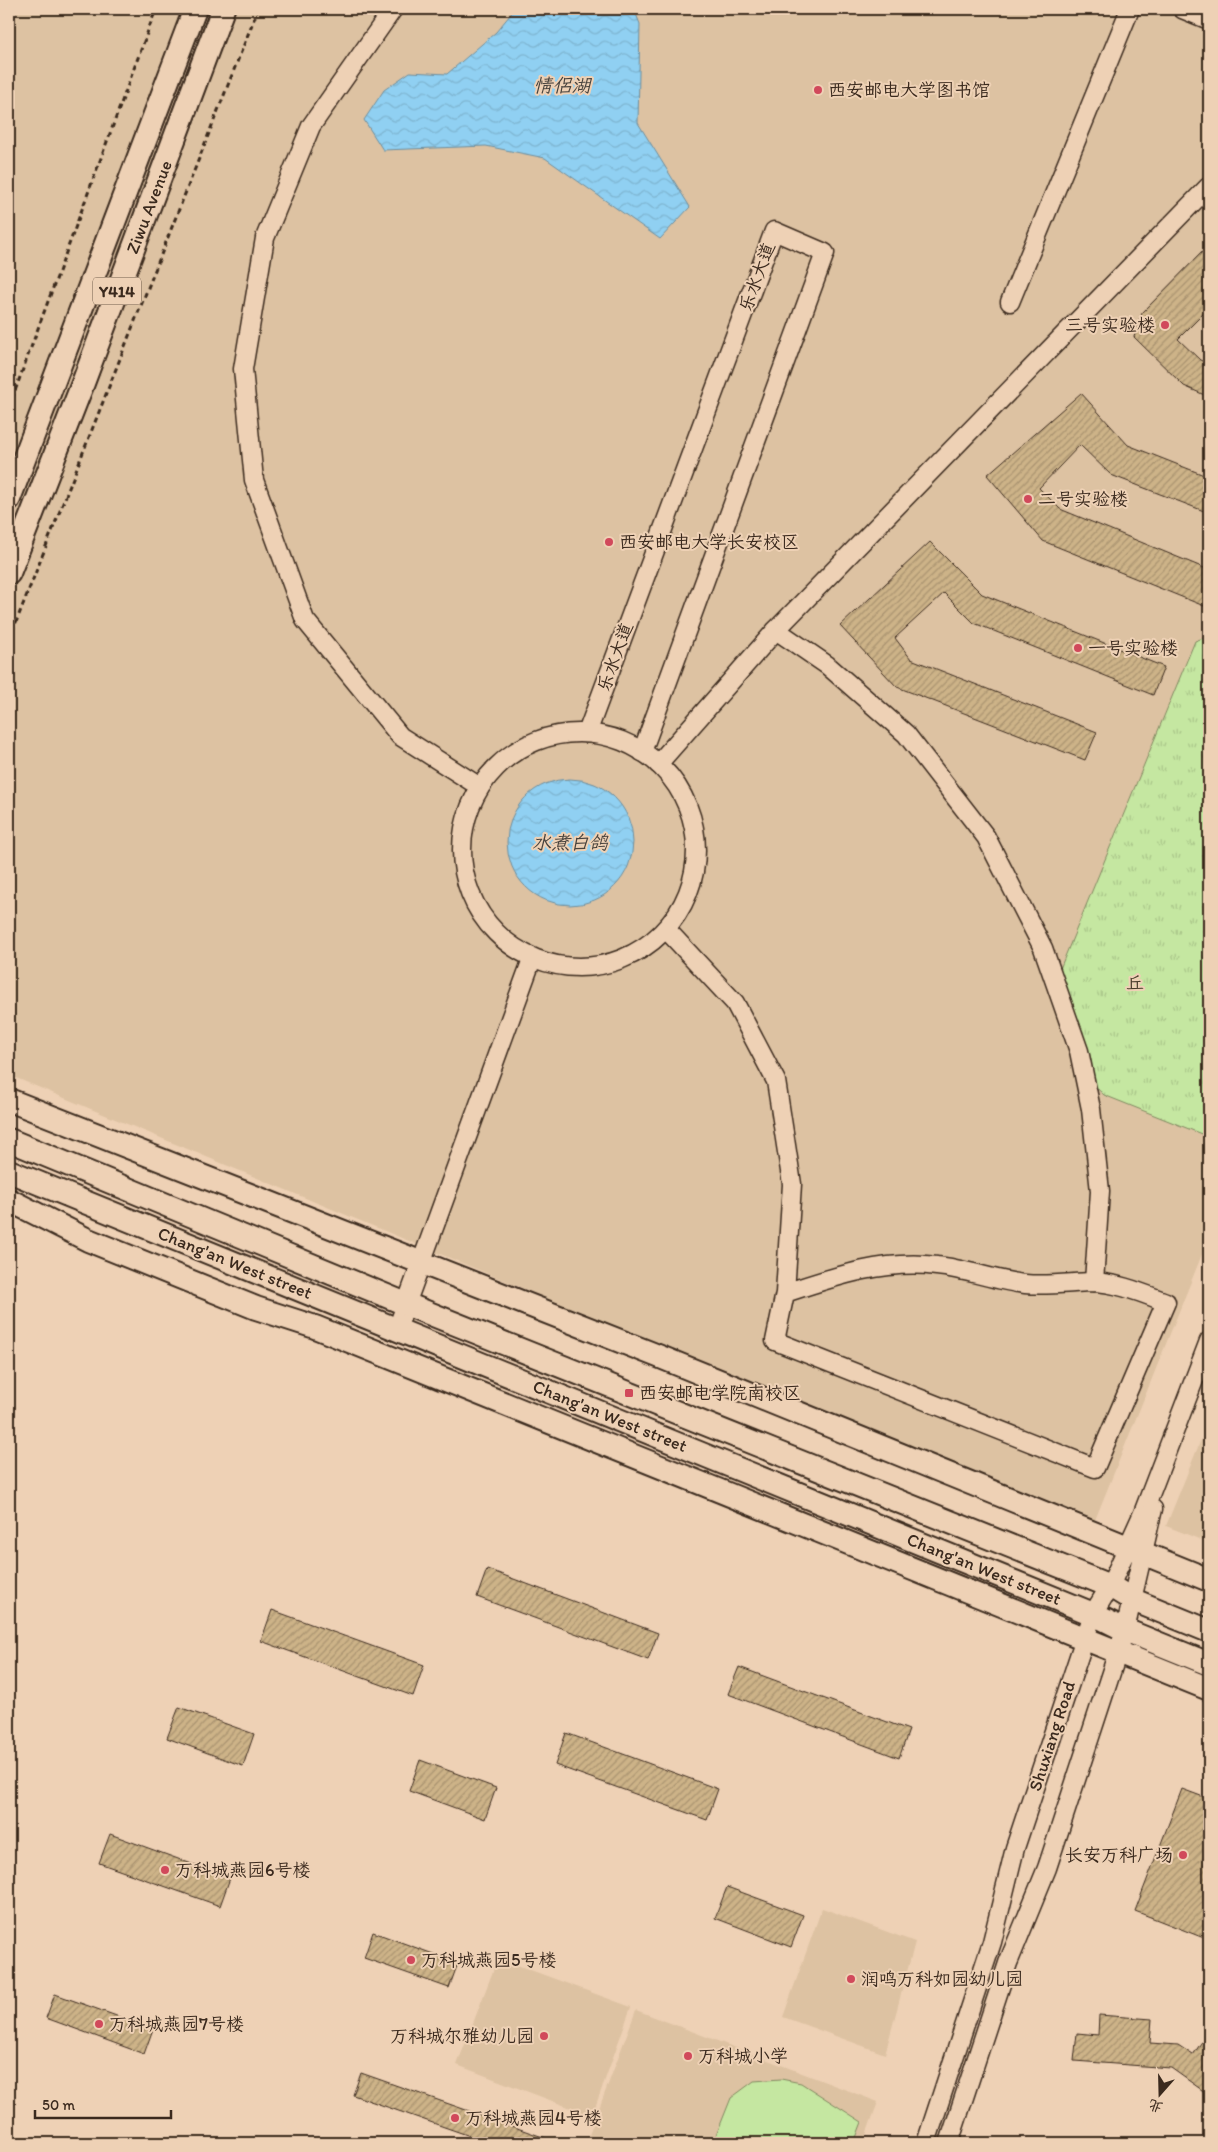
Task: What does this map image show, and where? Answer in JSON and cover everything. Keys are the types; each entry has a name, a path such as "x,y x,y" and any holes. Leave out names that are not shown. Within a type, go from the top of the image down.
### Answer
{"main road":[{"name":"Ziwu Avenue","path":"9,499 195,9"},
{"name":"Ziwu Avenue","path":"9,573 83,383 223,9"},
{"path":"9,1100 704,1374 1209,1580"},
{"name":"Chang'an West street","path":"9,1140 406,1304 1110,1586 1133,1600 1209,1631"},
{"name":"Chang'an West street","path":"9,1171 1093,1614 1124,1630 1209,1664"},
{"path":"9,1200 88,1240 256,1308 315,1326 1209,1689"}],"street":[{"path":"392,9 311,126 265,238 242,369 254,480 305,620 400,736 480,787"},
{"path":"1010,302 1130,9"},
{"path":"1182,9 1209,20"},
{"path":"658,764 776,630 1209,186"},
{"name":"乐水大道","path":"587,734 774,231 825,253 642,752"},
{"path":"776,630 827,665 906,734 986,836 1043,948 1079,1051 1091,1109 1100,1191 1094,1282"},
{"path":"587,734 616,739 642,752 658,764 681,793 694,827 696,863 686,898 666,929 635,954 596,967 556,966 532,959 490,927 470,896 461,860 464,823 480,787 498,764 525,746 555,736 587,734"},
{"path":"666,929 735,1003 776,1081 792,1184 785,1293 775,1341 1096,1468 1166,1302 1127,1288 1094,1282 1051,1286 1024,1284 936,1266 904,1264 861,1271 785,1293"},
{"path":"397,1329 532,959"},
{"name":"Shuxiang Road","path":"949,2143 1008,1963 1047,1868 1118,1651 1133,1600 1136,1549 1143,1513 1209,1341"},
{"name":"Shuxiang Road","path":"926,2143 992,1942 1015,1848 1093,1614 1136,1549 1209,1373"}],"path":[{"path":"9,407 156,9"},
{"path":"9,640 258,9"}],"shaded area":[{"name":"西安邮电大学长安校区","path":"9,9 1209,9 1209,1237 1093,1525 9,1075"},
{"path":"1209,1420 1209,1543 1166,1526"},
{"name":"润鸣万科如园幼儿园","path":"822,1908 915,1942 885,2054 783,2017"},
{"name":"万科城尔雅幼儿园","path":"498,1958 631,2007 592,2116 457,2065"},
{"name":"万科城小学","path":"636,2010 878,2102 863,2143 586,2143"}],"green space":[{"name":"丘","path":"1206,637 1209,638 1209,1137 1104,1095 1086,1078 1057,976 1195,641"},
{"path":"781,2079 801,2083 862,2122 854,2143 713,2143 731,2098 754,2081"}],"water":[{"name":"情侣湖","path":"515,9 634,9 640,24 638,123 690,207 660,239 545,158 486,146 383,150 364,120 384,90 410,72 447,74 496,32"},
{"name":"水煮白鸽","path":"570,779 594,783 615,797 629,818 633,842 629,866 615,887 594,901 570,905 546,901 525,887 511,866 507,842 511,818 525,797 546,783"}],"building":[{"name":"三号实验楼","path":"1209,245 1209,308 1178,339 1200,360 1209,364 1209,397 1184,386 1134,337 1142,313"},
{"name":"二号实验楼","path":"1081,393 1128,445 1209,477 1209,513 1111,475 1080,445 1039,488 1060,509 1209,570 1209,608 1043,541 987,475"},
{"name":"一号实验楼","path":"930,542 982,594 1164,667 1153,695 974,623 944,593 895,638 911,659 1097,732 1085,760 897,687 840,626"},
{"path":"487,1569 658,1633 648,1660 477,1597"},
{"path":"272,1610 424,1665 413,1696 261,1641"},
{"path":"739,1667 909,1730 899,1758 728,1694"},
{"path":"179,1707 254,1734 243,1766 167,1738"},
{"path":"566,1733 718,1789 707,1820 555,1765"},
{"path":"420,1760 496,1788 485,1819 409,1791"},
{"name":"长安万科广场","path":"1182,1789 1209,1799 1209,1940 1135,1911"},
{"name":"万科城燕园6号楼","path":"110,1834 230,1878 220,1906 99,1863"},
{"path":"727,1887 803,1915 791,1947 715,1918"},
{"name":"万科城燕园5号楼","path":"373,1932 458,1963 449,1988 364,1958"},
{"name":"万科城燕园7号楼","path":"55,1994 153,2029 144,2054 46,2018"},
{"path":"1099,2015 1152,2019 1150,2043 1178,2045 1193,2055 1209,2031 1209,2095 1171,2068 1074,2061 1077,2033 1098,2035"},
{"name":"万科城燕园4号楼","path":"361,2073 554,2141 554,2143 490,2143 353,2095"}],"place":[{"name":"西安邮电大学图书馆","path":"818,90"},
{"name":"三号实验楼","path":"1165,325"},
{"name":"二号实验楼","path":"1028,499"},
{"name":"西安邮电大学长安校区","path":"609,542"},
{"name":"一号实验楼","path":"1078,648"},
{"name":"西安邮电学院南校区","path":"629,1393"},
{"name":"长安万科广场","path":"1183,1855"},
{"name":"万科城燕园6号楼","path":"165,1870"},
{"name":"万科城燕园5号楼","path":"411,1960"},
{"name":"润鸣万科如园幼儿园","path":"851,1979"},
{"name":"万科城燕园7号楼","path":"99,2024"},
{"name":"万科城尔雅幼儿园","path":"544,2036"},
{"name":"万科城小学","path":"688,2056"},
{"name":"万科城燕园4号楼","path":"455,2118"}]}
